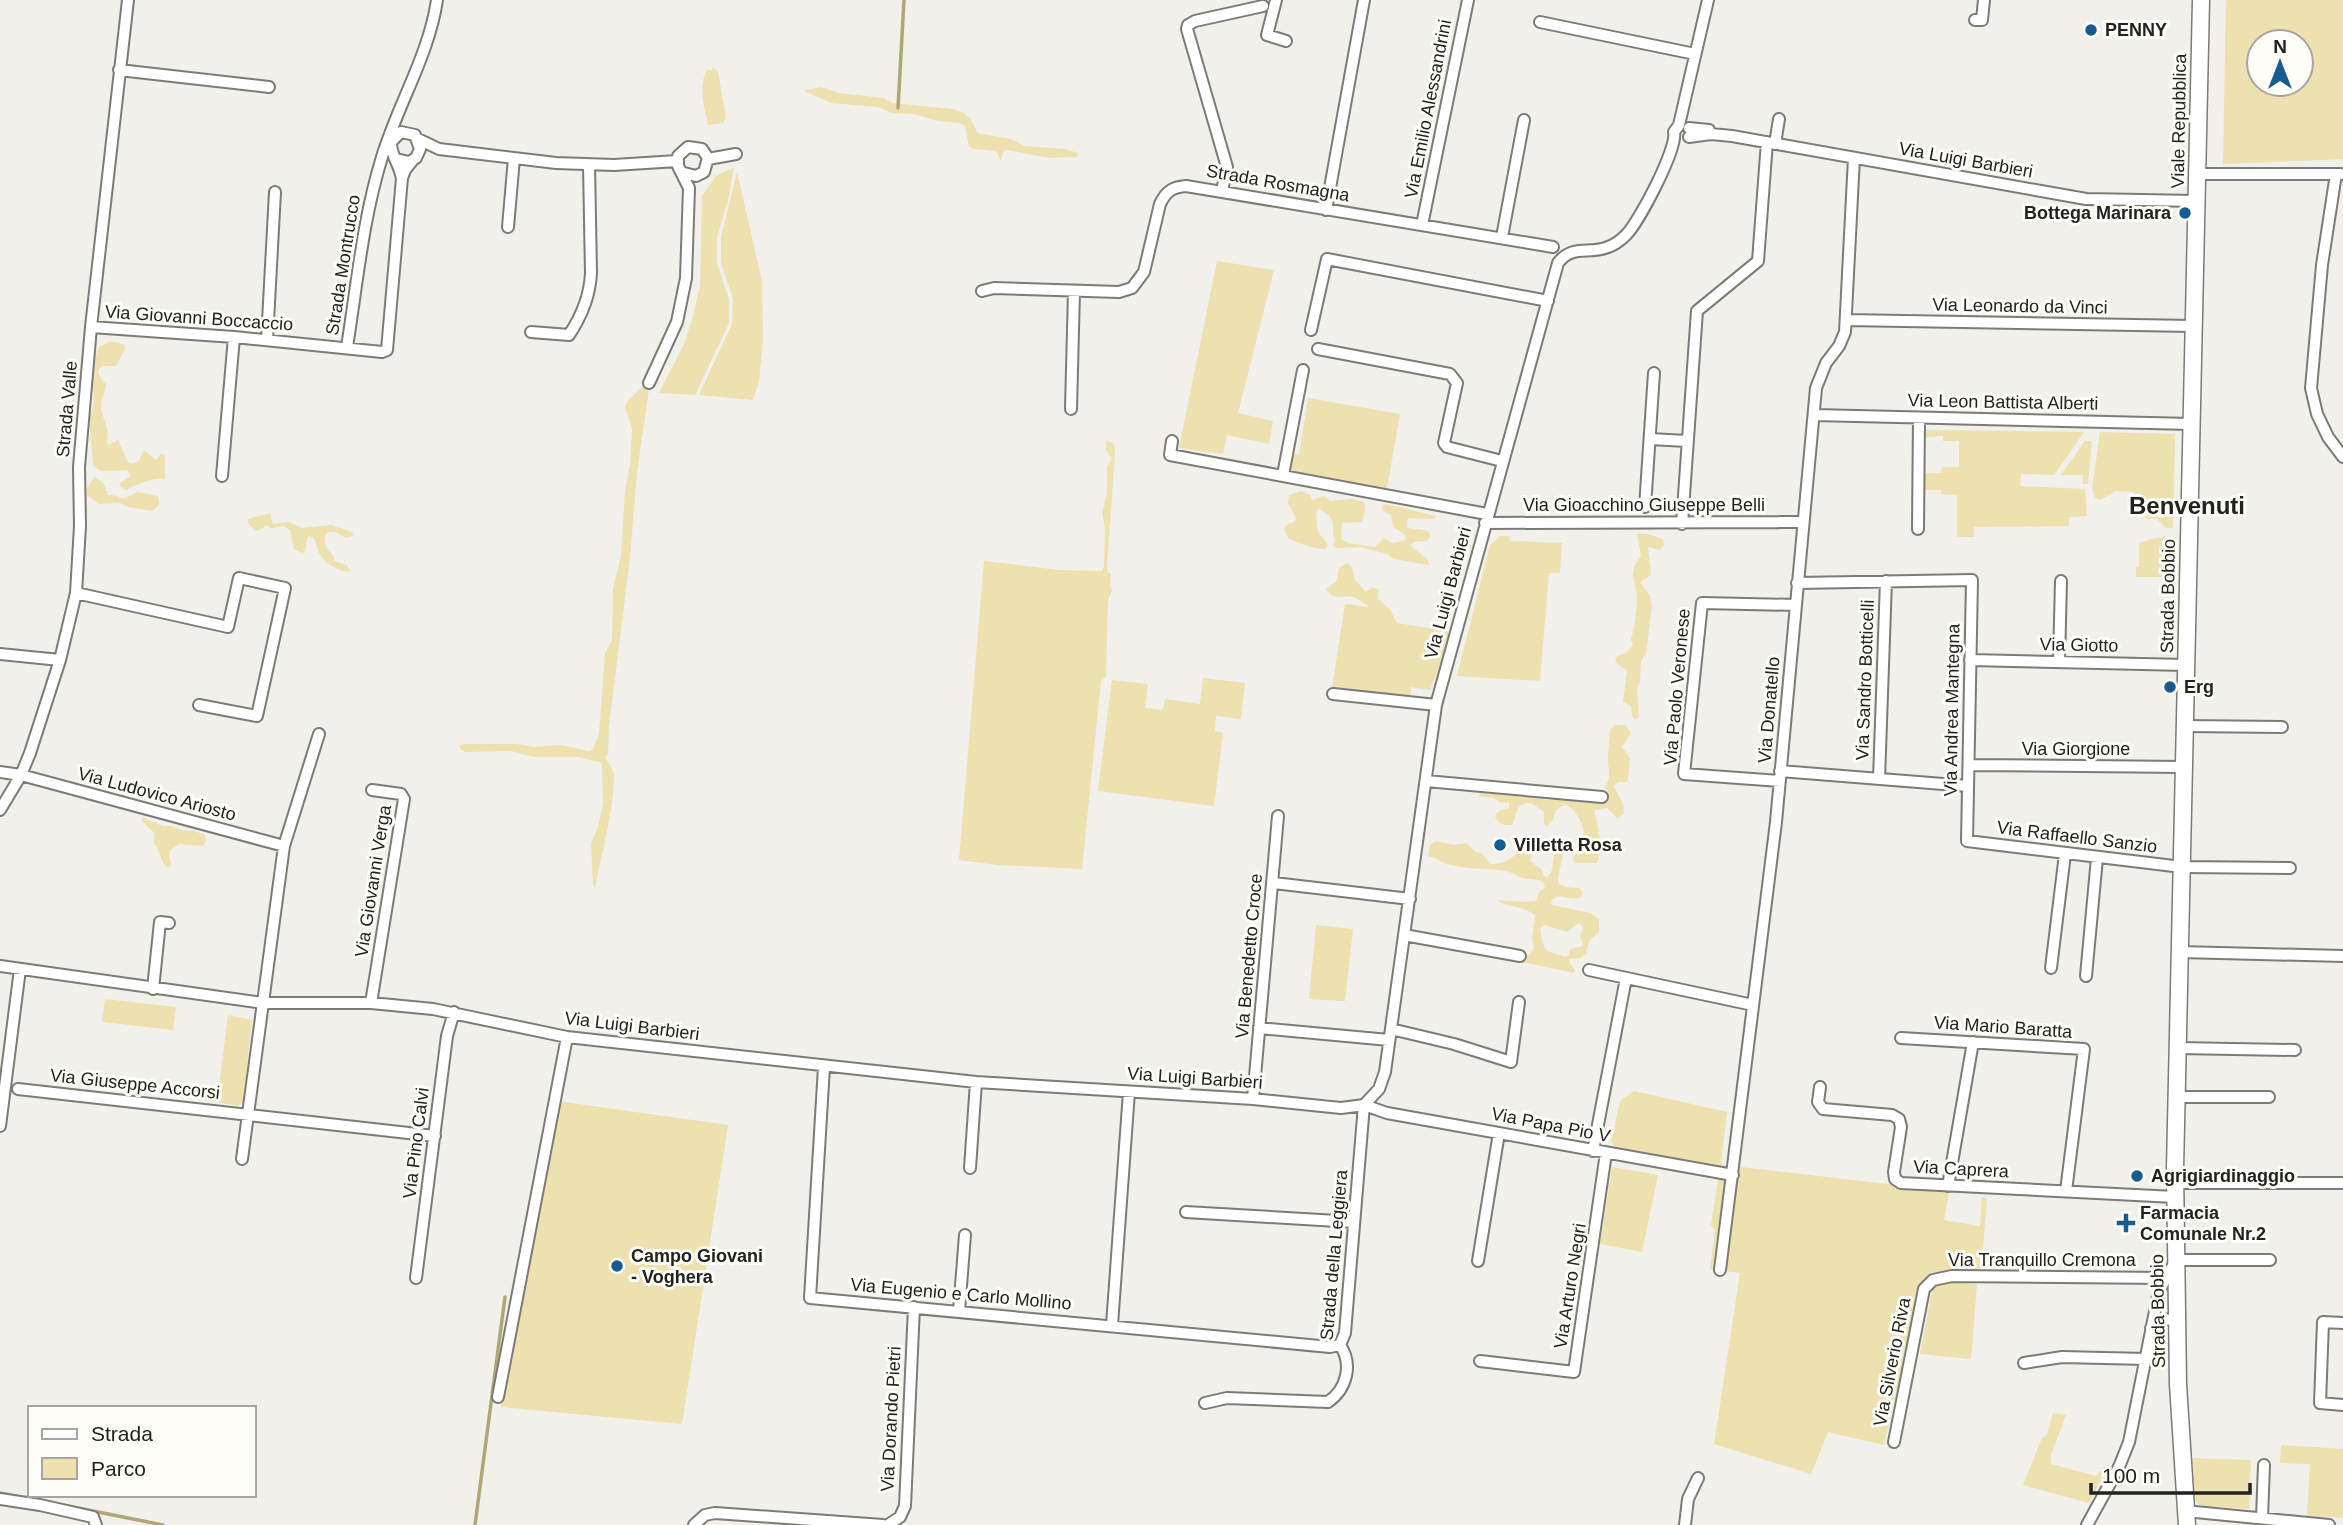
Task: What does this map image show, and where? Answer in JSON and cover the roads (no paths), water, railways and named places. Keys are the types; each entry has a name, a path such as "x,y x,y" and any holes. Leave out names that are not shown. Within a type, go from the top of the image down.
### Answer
{"main road":[{"name":"Viale Repubblica","path":"2196,201 2201,0"},
{"name":"Strada Bobbio","path":"2186,1518 2177,1321 2175,1183 2196,201"}],"street":[{"name":"Strada Valle","path":"0,810 21,775 60,660 76,593 80,526 79,467 91,327 128,0"},
{"name":"Strada Montrucco","path":"402,183 390,147 397,117 424,47 436,0"},
{"path":"1276,0 1267,35 1286,41"},
{"path":"1326,210 1364,0"},
{"name":"Via Emilio Alessandrini","path":"1422,225 1468,0"},
{"path":"1558,263 1564,254 1608,247 1626,235 1641,214 1683,132 1681,107 1708,0"},
{"path":"1975,20 1982,20 1984,0"},
{"path":"1222,191 1227,167 1187,29 1188,24 1195,20 1263,6"},
{"path":"1539,22 1695,54"},
{"path":"119,70 269,87"},
{"path":"397,117 404,131 415,135 431,147 446,150 589,165 677,161"},
{"path":"1682,524 1697,311 1758,261 1771,143 1779,119"},
{"path":"1502,237 1524,120"},
{"path":"404,131 390,147 404,162 431,152 446,150"},
{"name":"Strada Montrucco","path":"404,131 393,138 374,187 347,347 382,352 387,350 402,183 405,170 421,149 418,139"},
{"name":"Via Luigi Barbieri","path":"1683,132 1718,131 1732,136 2086,199 2196,201"},
{"path":"649,383 674,330 682,306 690,195 688,181 677,161 680,152 693,146 702,149 708,159 690,195"},
{"path":"708,159 736,154"},
{"path":"508,227 514,158"},
{"name":"Via Donatello","path":"1720,1270 1780,776 1816,387 1826,363 1839,346 1845,332 1854,158"},
{"path":"531,332 569,335 583,308 591,273 589,165"},
{"path":"684,173 692,176 700,174"},
{"path":"2196,174 2339,174 2322,265 2311,388 2322,426 2343,457"},
{"name":"Strada Rosmagna","path":"982,291 994,288 1119,292 1132,288 1138,282 1146,264 1160,204 1170,190 1186,186 1574,251"},
{"path":"267,340 275,192"},
{"path":"1553,247 1558,263"},
{"path":"1311,330 1327,259 1548,300"},
{"name":"Via Luigi Barbieri","path":"0,966 263,1003 371,1003 454,1013 567,1037 824,1067 976,1082 1253,1099 1341,1108 1364,1105 1378,1089 1385,1072 1436,705 1558,263"},
{"path":"1071,409 1074,291"},
{"name":"Via Leonardo da Vinci","path":"1846,320 2193,326"},
{"name":"Via Giovanni Boccaccio","path":"91,327 347,347"},
{"path":"222,476 234,337"},
{"path":"1318,349 1450,374 1457,383 1444,443 1447,447 1502,460"},
{"path":"1283,475 1303,370"},
{"path":"1645,507 1654,373"},
{"name":"Via Leon Battista Alberti","path":"1814,415 2192,424"},
{"path":"1918,528 1919,418"},
{"path":"1650,439 1687,437"},
{"name":"Via Gioacchino Giuseppe Belli","path":"1172,441 1170,455 1283,475 1486,519 1682,524 1803,522"},
{"path":"76,593 228,627 239,578 285,588 257,716 199,705"},
{"name":"Via Andrea Mantegna","path":"1886,581 1972,580 1967,841"},
{"path":"1797,583 1886,581"},
{"name":"Via Sandro Botticelli","path":"1879,779 1886,581"},
{"path":"2059,662 2061,581"},
{"name":"Via Paolo Veronese","path":"1780,776 1684,774 1702,603 1796,605"},
{"path":"0,654 60,660"},
{"name":"Via Giotto","path":"1970,660 2186,664"},
{"path":"1333,694 1436,705"},
{"path":"2185,726 2282,727"},
{"path":"242,1159 284,846 319,734"},
{"name":"Via Giorgione","path":"1969,765 2184,767"},
{"name":"Via Ludovico Ariosto","path":"0,772 21,775 284,846"},
{"path":"1780,776 1879,779 1968,786"},
{"path":"1426,781 1602,797"},
{"name":"Via Giovanni Verga","path":"371,1003 404,799 401,794 372,790"},
{"name":"Via Benedetto Croce","path":"1253,1099 1278,816"},
{"name":"Via Raffaello Sanzio","path":"1967,841 2182,867"},
{"path":"2051,968 2065,854"},
{"path":"2086,976 2098,858"},
{"path":"2182,867 2290,868"},
{"path":"1274,883 1410,899"},
{"path":"153,989 160,922 169,923"},
{"path":"1404,934 1520,956"},
{"path":"2180,952 2343,956"},
{"path":"0,1126 20,969"},
{"path":"1589,970 1753,1005"},
{"path":"1593,1151 1626,978"},
{"path":"1259,1028 1390,1034 1454,1044 1511,1062 1519,1002"},
{"name":"Via Pino Calvi","path":"416,1278 447,1036 454,1013"},
{"path":"498,1397 567,1037"},
{"name":"Via Mario Baratta","path":"1901,1038 2084,1049 2066,1191"},
{"path":"1948,1186 1973,1042"},
{"path":"2178,1048 2295,1050"},
{"name":"Via Eugenio e Carlo Mollino","path":"824,1067 810,1298 1330,1347 1340,1345"},
{"path":"970,1168 976,1082"},
{"name":"Via Caprera","path":"1820,1087 1818,1102 1822,1110 1892,1115 1899,1119 1901,1127 1894,1172 1895,1179 1901,1183 2148,1196 2175,1183 2343,1183"},
{"name":"Via Giuseppe Accorsi","path":"18,1089 435,1136"},
{"path":"1112,1325 1129,1092"},
{"path":"2176,1097 2269,1097"},
{"name":"Via Papa Pio V","path":"1364,1105 1387,1113 1733,1175"},
{"name":"Strada della Leggiera","path":"1205,1403 1227,1398 1328,1402 1339,1395 1345,1382 1347,1355 1340,1345 1345,1333 1364,1105"},
{"path":"1478,1261 1499,1133"},
{"name":"Via Arturo Negri","path":"1480,1361 1574,1372 1606,1153"},
{"path":"2148,1196 2171,1181 2175,1183"},
{"path":"1186,1212 1354,1222"},
{"path":"959,1311 965,1235"},
{"path":"2087,1525 2119,1467 2129,1441 2154,1312 2165,1278 2176,1260 2270,1260"},
{"name":"Via Tranquillo Cremona","path":"1924,1289 1940,1277 2165,1278"},
{"name":"Via Silverio Riva","path":"1894,1442 1924,1289"},
{"path":"2154,1312 2165,1304 2177,1303"},
{"name":"Via Dorando Pietri","path":"694,1525 705,1515 715,1513 885,1525 900,1517 905,1506 914,1307"},
{"path":"2151,1328 2167,1318 2177,1321"},
{"path":"2343,1323 2323,1322 2320,1403 2343,1405"},
{"path":"2024,1363 2062,1357 2146,1359"},
{"path":"2262,1518 2264,1465"},
{"path":"1685,1525 1688,1499 1698,1478"},
{"path":"0,1499 93,1517 96,1525"},
{"path":"2186,1518 2262,1518 2329,1525"}],"waterway":[{"path":"898,108 904,0"},
{"path":"475,1525 505,1297"},
{"path":"0,1493 20,1497"},
{"path":"48,1502 163,1525"}],"place":[{"name":"PENNY","path":"2091,30"},
{"name":"Bottega Marinara","path":"2185,213"},
{"name":"Erg","path":"2170,687"},
{"name":"Villetta Rosa","path":"1500,845"},
{"name":"Agrigiardinaggio","path":"2137,1176"},
{"name":"Farmacia Comunale Nr.2","path":"2126,1223"},
{"name":"Campo Giovani - Voghera","path":"617,1266"}],"district":[{"name":"Benvenuti","path":"2187,505"}]}
